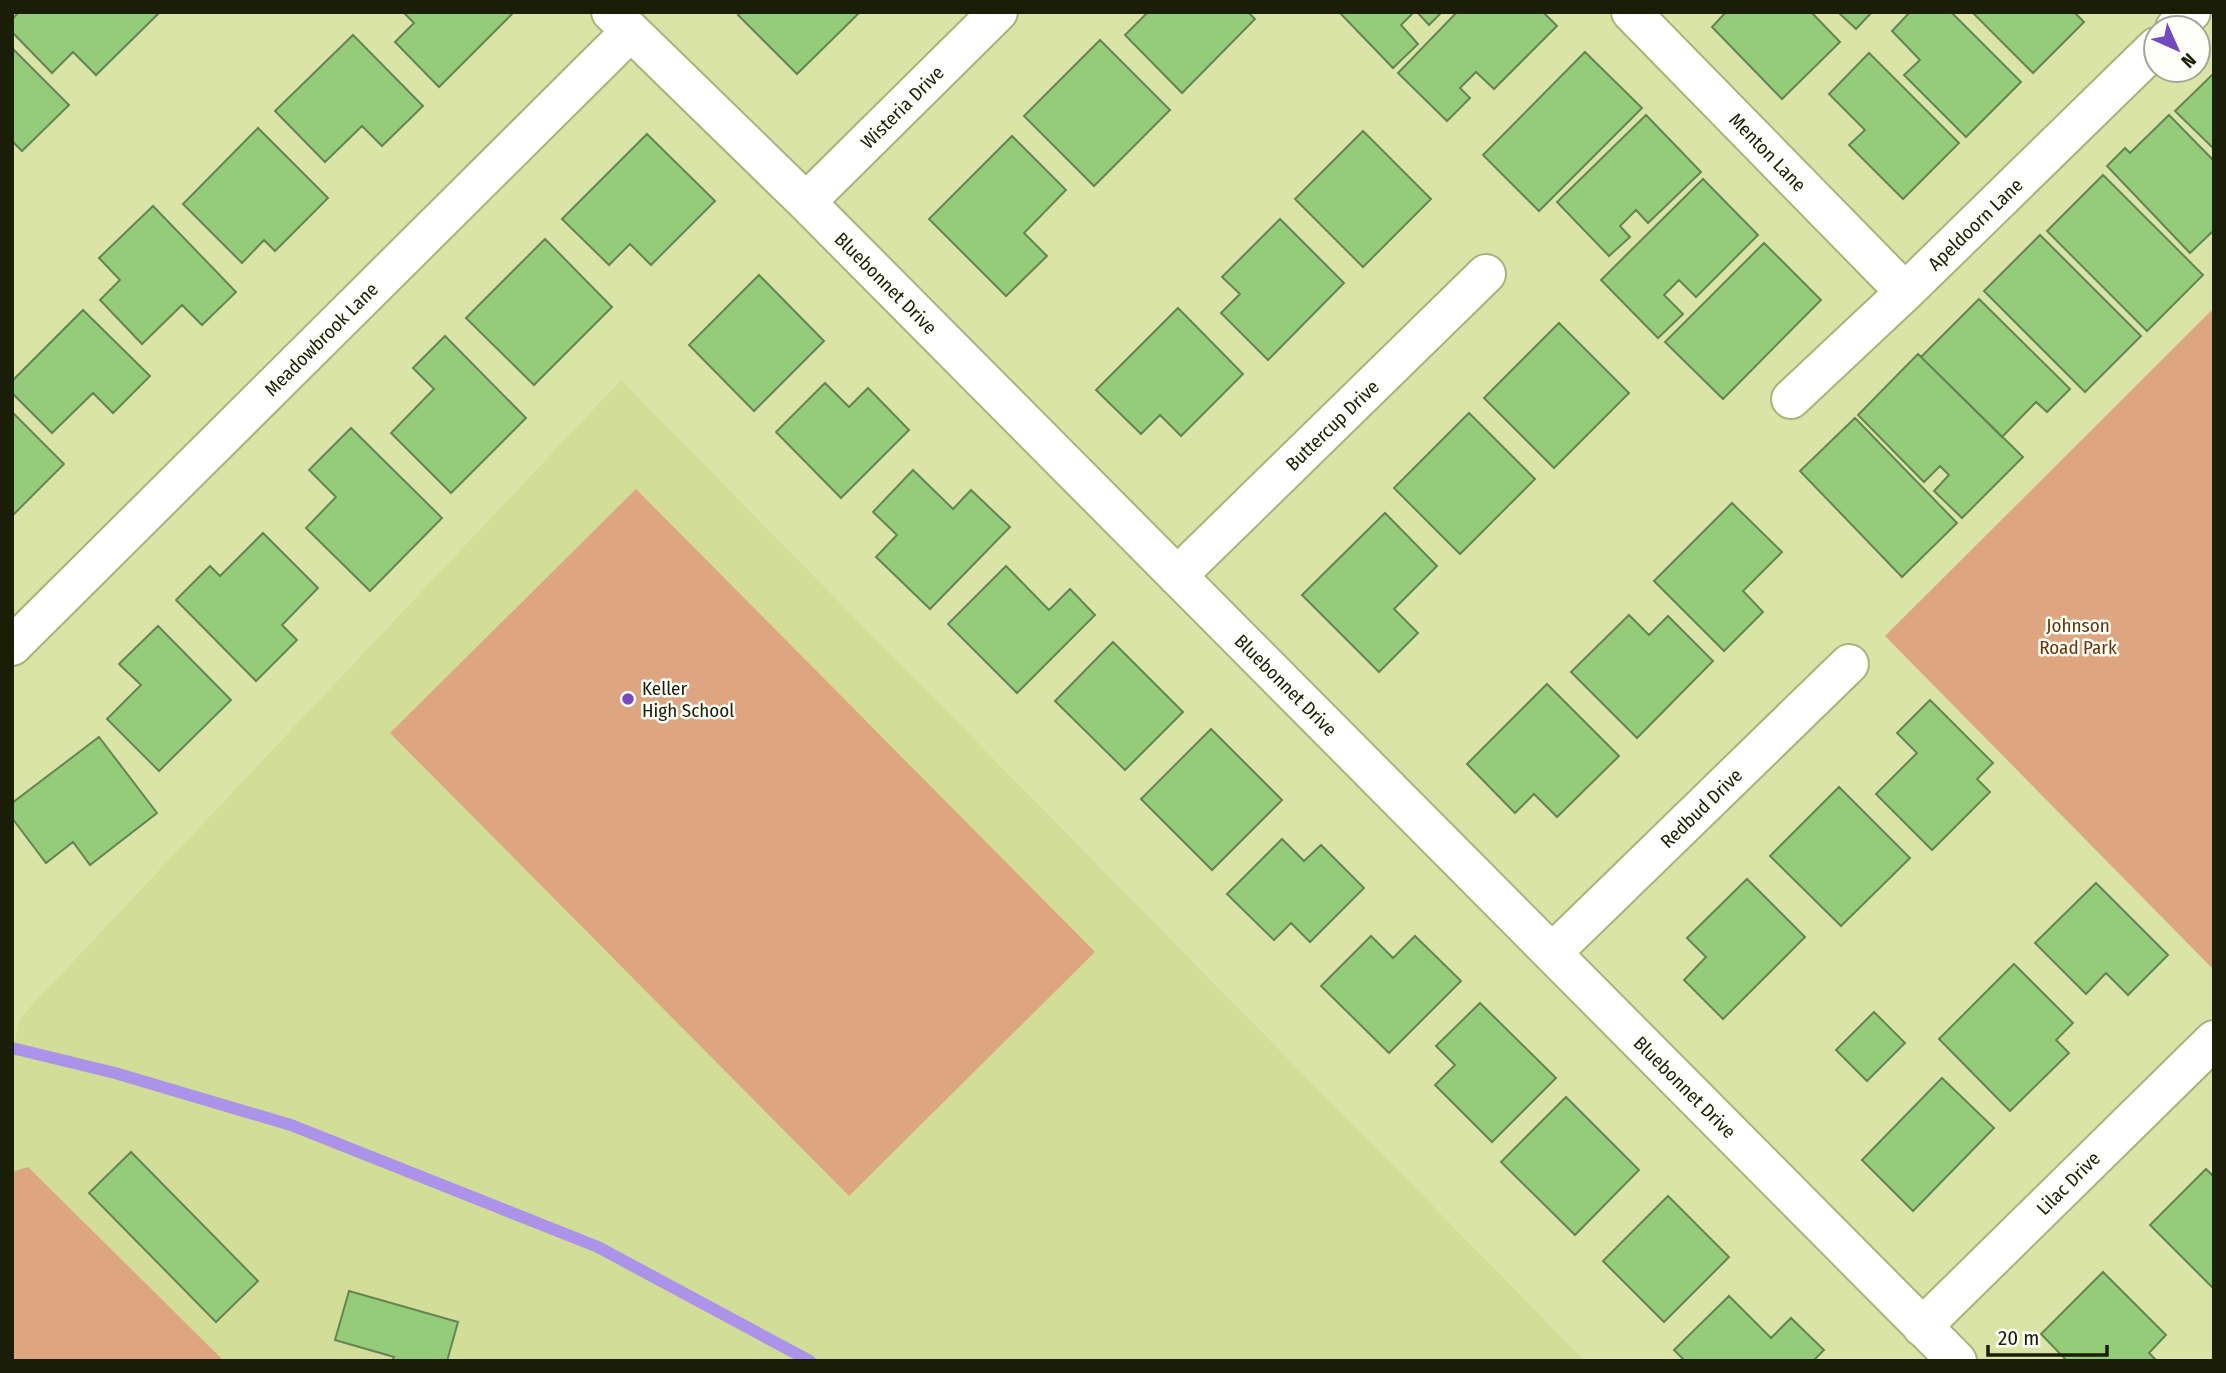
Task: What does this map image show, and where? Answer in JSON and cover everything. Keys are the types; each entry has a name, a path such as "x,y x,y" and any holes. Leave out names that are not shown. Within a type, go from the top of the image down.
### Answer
{"street":[{"name":"Wisteria Drive","path":"806,202 998,12"},
{"name":"Menton Lane","path":"1631,12 1905,292"},
{"name":"Bluebonnet Drive","path":"621,22 806,202 1957,1361"},
{"name":"Meadowbrook Lane","path":"12,646 621,22"},
{"name":"Apeldoorn Lane","path":"1791,399 2142,61"},
{"name":"Buttercup Drive","path":"1177,576 1486,274"},
{"name":"Redbud Drive","path":"1552,953 1849,664"},
{"name":"Lilac Drive","path":"1922,1327 2214,1040"}],"shaded area":[{"name":"Keller High School","path":"621,380 1585,1361 12,1361 12,1056 20,1018"}],"green space":[{"name":"Johnson Road Park","path":"2214,308 2214,970 1885,636"},
{"path":"636,489 1095,952 849,1196 390,733"},
{"path":"28,1167 224,1361 12,1361 12,1172"}],"building":[{"path":"19,12 158,14 96,75 73,52 52,73 12,32 12,19"},
{"path":"403,12 514,12 439,87 395,42 414,23"},
{"path":"741,12 860,12 797,74 738,15"},
{"path":"1148,12 1248,12 1255,19 1182,93 1125,35"},
{"path":"1339,12 1414,12 1401,25 1418,44 1393,68"},
{"path":"1417,12 1442,12 1429,25"},
{"path":"1457,12 1543,12 1557,26 1494,89 1476,72 1460,88 1470,98 1447,121 1398,73"},
{"path":"1726,12 1811,12 1840,42 1782,99 1712,27"},
{"path":"1838,12 1872,12 1856,29"},
{"path":"1910,12 1951,12 2021,82 1966,137 1904,75 1920,60 1892,31"},
{"path":"1972,12 2074,12 2084,22 2033,73"},
{"path":"353,35 423,106 382,146 362,126 325,162 275,111"},
{"path":"1100,40 1170,110 1094,186 1024,116"},
{"path":"12,48 69,105 22,151 12,141"},
{"path":"1585,52 1642,108 1539,211 1483,155"},
{"path":"1869,53 1959,143 1903,199 1849,145 1865,130 1829,94"},
{"path":"2214,73 2214,149 2175,111 2203,84 2212,84"},
{"path":"1646,115 1701,172 1648,223 1636,210 1620,226 1630,237 1609,256 1557,202"},
{"path":"2169,115 2214,161 2214,230 2190,253 2107,166 2125,148 2130,153"},
{"path":"258,128 328,198 275,251 264,240 242,263 183,204"},
{"path":"1363,131 1431,199 1363,267 1295,199"},
{"path":"647,134 715,201 651,265 630,244 609,265 562,219"},
{"path":"1012,136 1066,190 1024,233 1047,256 1006,296 929,219"},
{"path":"2103,175 2203,275 2147,331 2047,231"},
{"path":"1703,179 1758,235 1696,297 1679,280 1664,295 1683,314 1658,338 1601,280"},
{"path":"153,206 236,292 202,325 182,305 142,344 100,300 120,280 99,258"},
{"path":"1280,219 1344,283 1268,360 1221,313 1240,294 1222,277"},
{"path":"2040,235 2141,336 2085,392 1984,291"},
{"path":"545,239 612,307 534,385 466,318"},
{"path":"1764,243 1821,300 1723,399 1665,342"},
{"path":"759,275 824,341 754,411 689,345"},
{"path":"1979,299 2070,389 2047,412 2036,402 2002,437 1921,357"},
{"path":"1178,308 1243,374 1181,436 1160,415 1141,434 1096,390"},
{"path":"83,310 150,376 113,413 93,393 52,433 12,393 12,381"},
{"path":"1559,323 1629,393 1554,468 1484,398"},
{"path":"445,336 526,418 451,493 391,433 434,389 413,368"},
{"path":"1918,354 2023,457 1962,518 1934,491 1949,475 1940,466 1924,482 1858,415"},
{"path":"825,383 849,407 868,388 909,430 841,498 776,432"},
{"path":"12,412 64,464 12,516"},
{"path":"1469,413 1535,479 1460,554 1394,488"},
{"path":"1855,418 1957,523 1902,577 1800,471"},
{"path":"351,428 442,518 370,591 306,528 336,497 309,470"},
{"path":"913,470 953,509 971,490 1010,527 930,609 876,557 897,535 873,512"},
{"path":"1732,503 1782,552 1743,591 1763,612 1724,651 1654,581"},
{"path":"1385,513 1437,566 1394,609 1418,633 1379,672 1302,595"},
{"path":"263,533 318,588 282,625 297,640 256,681 176,600 210,566 220,576"},
{"path":"1006,566 1049,610 1070,589 1095,615 1017,693 948,624"},
{"path":"1629,615 1649,635 1668,616 1713,661 1637,738 1571,672"},
{"path":"158,626 231,700 159,771 107,719 141,685 119,664"},
{"path":"1113,642 1183,712 1125,770 1055,701"},
{"path":"1547,684 1619,756 1557,817 1534,794 1515,813 1467,764"},
{"path":"1930,700 1993,763 1977,779 1990,792 1932,850 1876,794 1917,753 1897,733"},
{"path":"1211,729 1282,800 1212,870 1141,799"},
{"path":"99,737 157,813 90,865 73,842 46,863 12,818 12,803"},
{"path":"1839,787 1910,858 1841,926 1770,856"},
{"path":"1282,839 1304,861 1321,845 1364,888 1310,942 1291,923 1274,940 1227,894"},
{"path":"1747,879 1805,937 1723,1019 1684,980 1706,957 1687,938"},
{"path":"2096,883 2168,955 2128,995 2106,973 2086,994 2035,943"},
{"path":"1371,936 1393,958 1415,936 1461,981 1389,1053 1321,986"},
{"path":"2014,964 2073,1023 2056,1040 2069,1053 2010,1111 1939,1039"},
{"path":"1480,1003 1556,1078 1492,1142 1435,1085 1455,1065 1436,1046"},
{"path":"1874,1012 1905,1043 1867,1081 1836,1050"},
{"path":"1942,1078 1994,1128 1913,1211 1862,1160"},
{"path":"1566,1097 1639,1170 1575,1235 1501,1162"},
{"path":"131,1152 258,1281 216,1322 89,1193"},
{"path":"2206,1169 2214,1177 2214,1289 2150,1225"},
{"path":"1668,1196 1729,1257 1664,1322 1603,1261"},
{"path":"2103,1272 2166,1335 2149,1353 2157,1361 2067,1361 2041,1334"},
{"path":"349,1291 458,1322 447,1361 392,1361 394,1357 335,1340"},
{"path":"1729,1296 1771,1338 1791,1318 1824,1350 1813,1361 1685,1361 1674,1350"}],"waterway":[{"path":"12,1048 115,1073 291,1125 598,1247 810,1361"}],"place":[{"name":"Keller High School","path":"628,699"}]}
